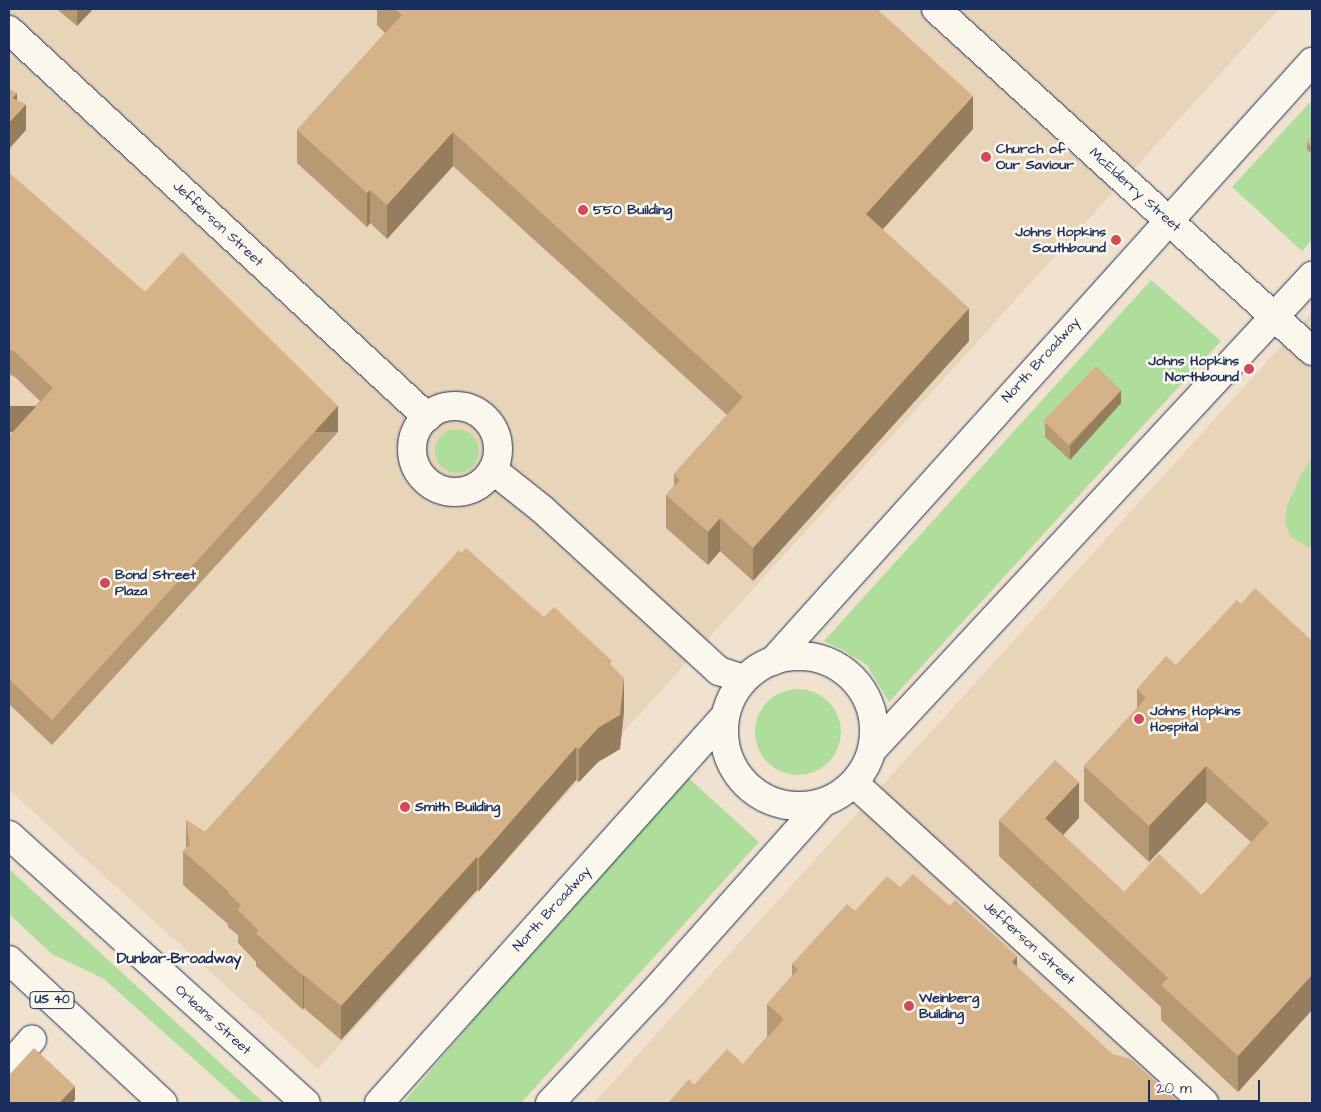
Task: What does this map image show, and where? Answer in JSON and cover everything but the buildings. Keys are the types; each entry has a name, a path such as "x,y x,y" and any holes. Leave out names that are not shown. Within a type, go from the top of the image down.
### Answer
{"main road":[{"name":"McElderry Street","path":"936,9 1312,351"},
{"name":"Jefferson Street","path":"9,30 427,417"},
{"name":"North Broadway","path":"773,661 1168,219 1312,62"},
{"path":"872,750 1276,317 1312,276"},
{"path":"451,407 477,412 487,421 494,432 498,458 493,470 483,482 471,490 456,492 442,490 428,483 419,472 413,458 415,436 427,417 438,410 451,407"},
{"path":"493,470 542,509 719,671 744,679"},
{"path":"810,656 833,664 853,679 867,700 874,724 872,750 862,773 844,792 822,803 797,807 771,802 749,789 734,770 725,747 723,723 730,700 744,679 763,665 773,661 786,657 810,656"},
{"name":"North Broadway","path":"379,1103 725,716"},
{"name":"Jefferson Street","path":"854,783 1204,1103"},
{"path":"550,1103 653,993 822,803"},
{"name":"Orleans Street","path":"9,835 306,1103"},
{"name":"US 40","path":"9,960 163,1103"},
{"path":"9,1066 32,1040"}],"shaded area":[{"path":"9,9 1279,9 318,1069 9,790"},
{"name":"Johns Hopkins Hospital","path":"1312,312 1312,1103 594,1103"}],"green space":[{"path":"1312,100 1312,240 1302,251 1232,187"},
{"path":"1151,280 1221,341 889,702 867,665 824,641"},
{"path":"457,429 469,433 475,439 479,451 475,463 469,469 457,473 445,469 439,463 435,451 439,439 445,433"},
{"path":"1312,458 1312,547 1306,546 1291,537 1285,523 1287,506 1301,475"},
{"path":"798,689 814,692 822,696 834,708 838,716 841,732 838,748 834,756 822,768 814,772 798,775 782,772 774,768 762,756 758,748 755,732 758,716 762,708 774,696 782,692"},
{"path":"683,773 759,842 521,1103 403,1103"},
{"path":"9,869 264,1103 243,1103 104,979 52,954 9,914"}],"place":[{"name":"Church of Our Saviour","path":"986,157"},
{"name":"550 Building","path":"583,210"},
{"name":"Johns Hopkins Southbound","path":"1116,240"},
{"name":"Johns Hopkins Northbound","path":"1249,369"},
{"name":"Bond Street Plaza","path":"105,583"},
{"name":"Johns Hopkins Hospital","path":"1139,719"},
{"name":"Smith Building","path":"405,807"},
{"name":"Weinberg Building","path":"909,1006"}],"district":[{"name":"Dunbar-Broadway","path":"179,959"}]}
